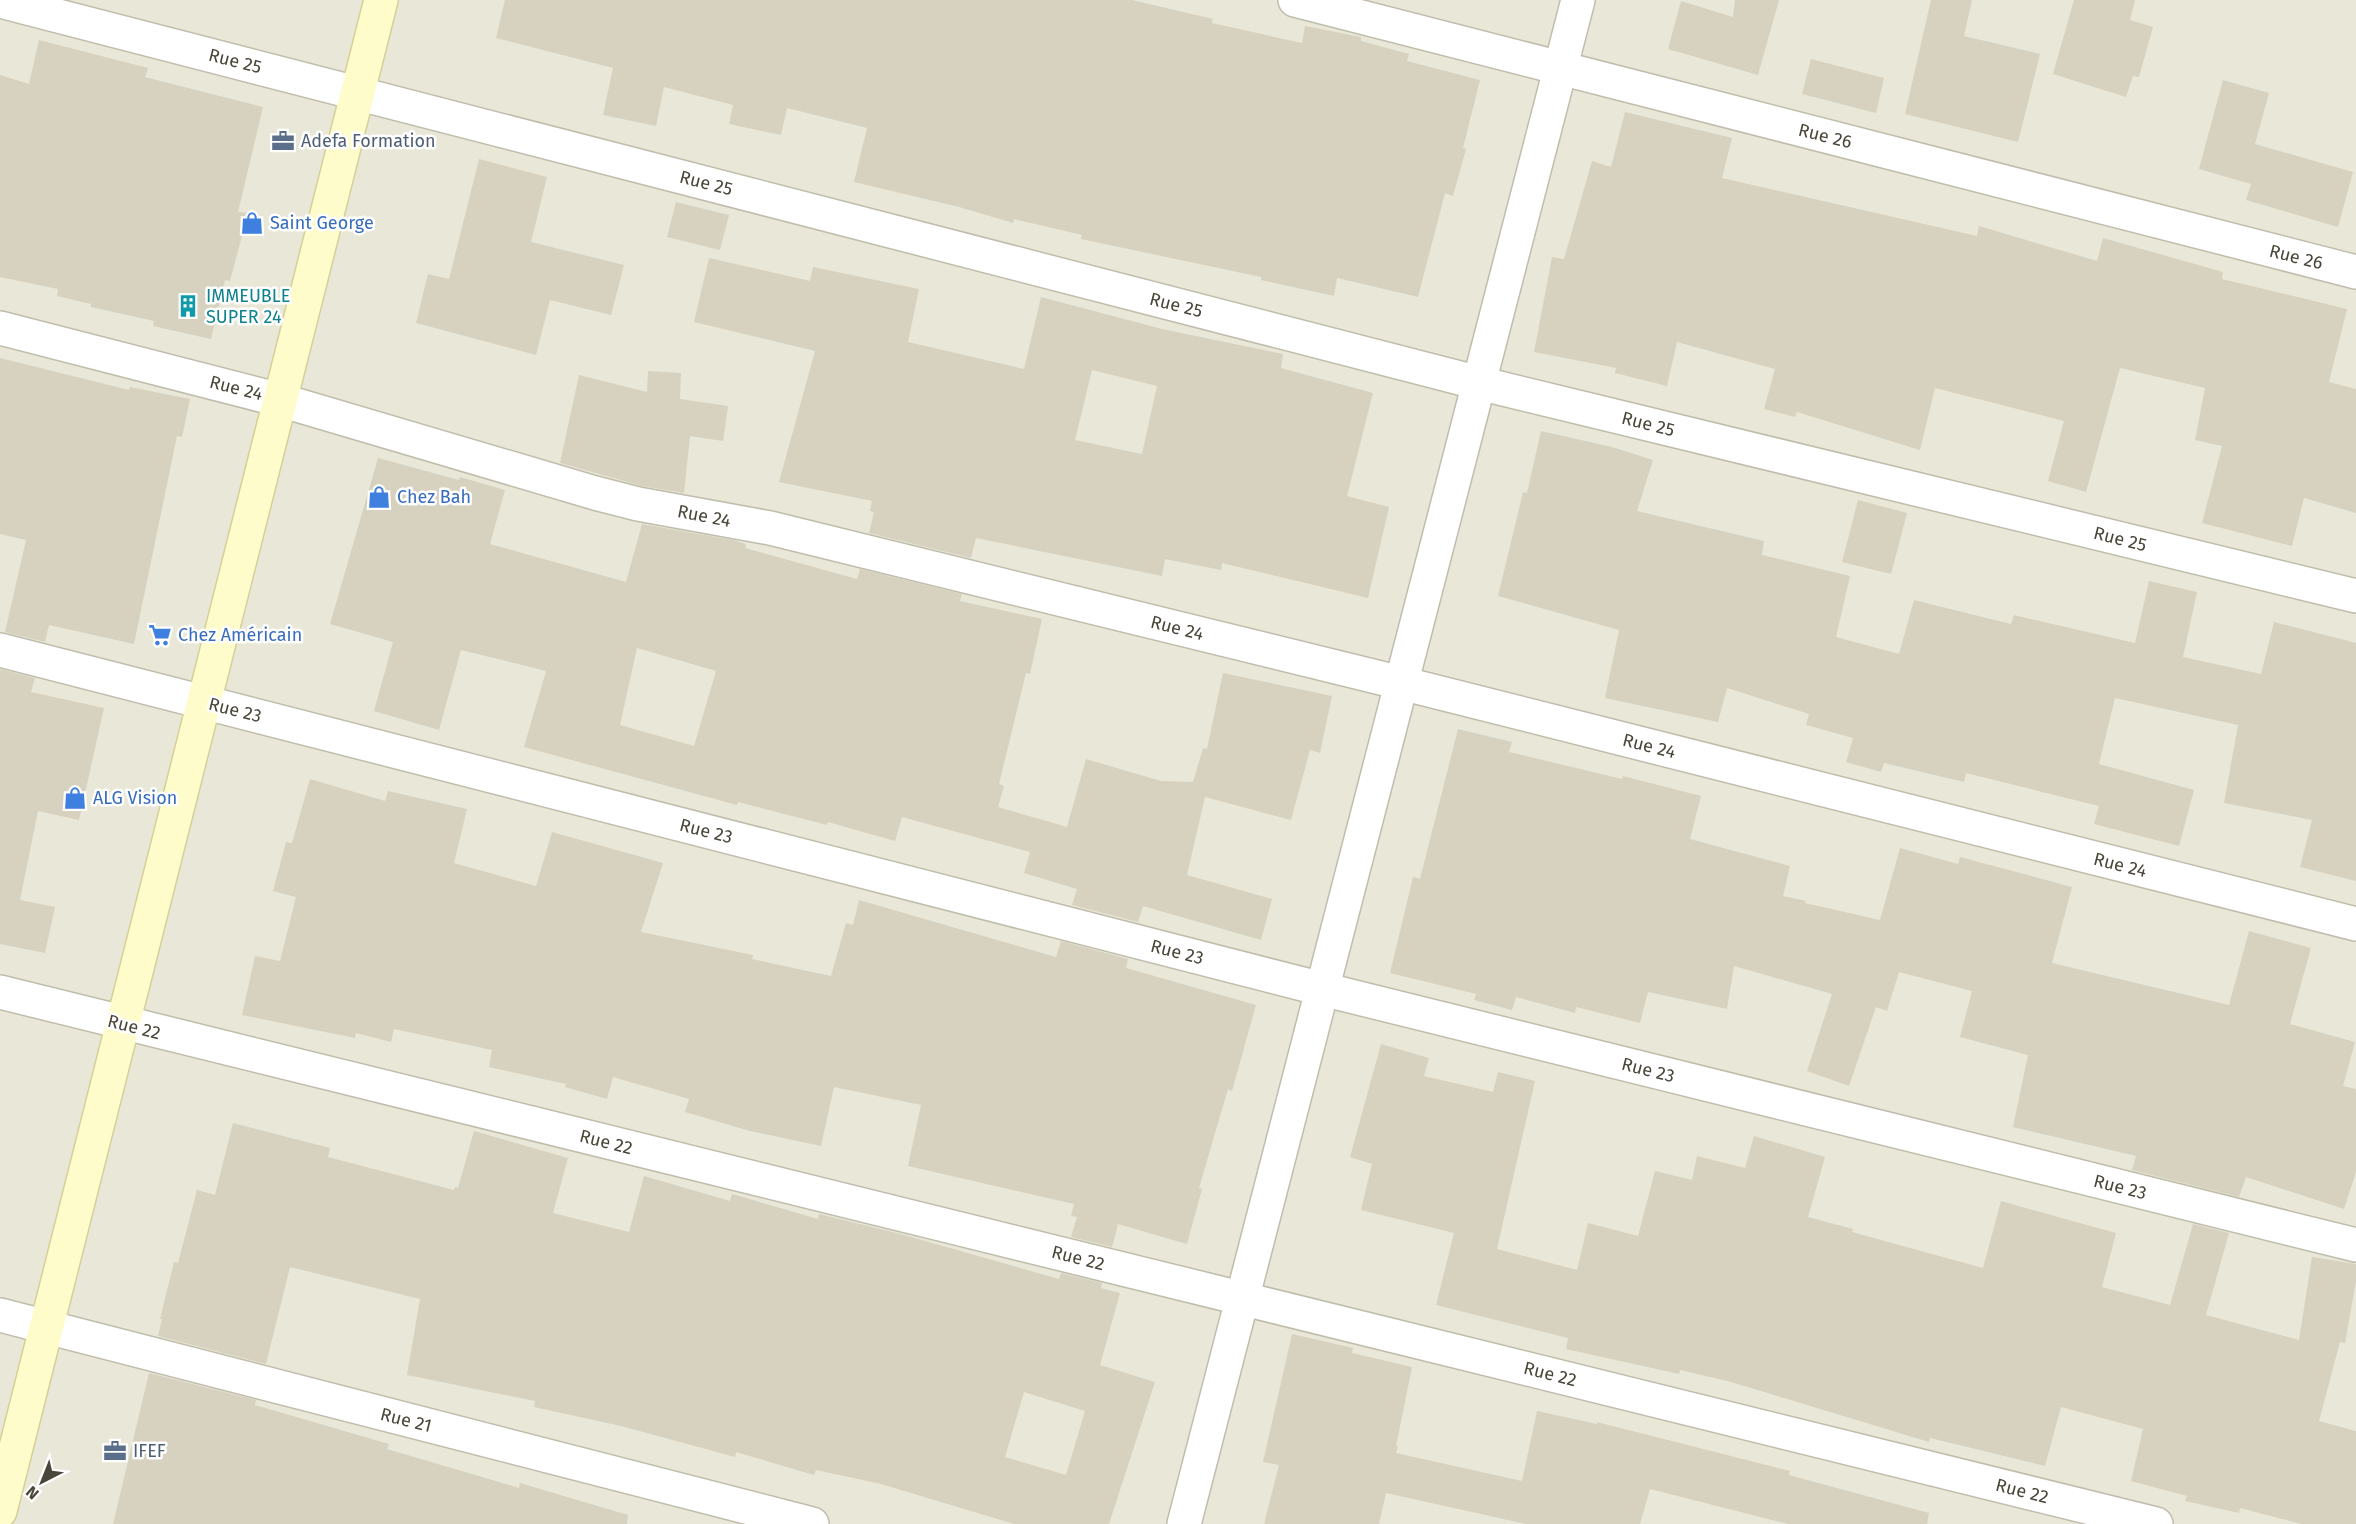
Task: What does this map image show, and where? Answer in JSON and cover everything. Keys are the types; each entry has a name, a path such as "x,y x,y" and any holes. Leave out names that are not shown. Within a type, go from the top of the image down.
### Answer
{"main road":[{"path":"0,1511 381,0"}],"street":[{"name":"Rue 26","path":"1295,0 2356,272"},
{"path":"1184,1524 1578,0"},
{"name":"Rue 25","path":"0,1 1479,383 2356,596"},
{"name":"Rue 24","path":"0,328 280,400 606,496 770,528 1401,683 2356,924"},
{"name":"Rue 23","path":"0,650 1322,989 2356,1245"},
{"name":"Rue 22","path":"0,992 2156,1524"},
{"name":"Rue 21","path":"0,1315 812,1524"}],"shaded area":[{"path":"0,0 2356,0 2356,1524 0,1524"}],"building":[{"path":"505,0 1132,0 1213,19 1212,23 1302,43 1305,26 1361,37 1361,41 1409,54 1407,61 1480,80 1463,148 1466,149 1453,196 1445,193 1418,297 1337,278 1334,296 1261,280 1261,277 1081,239 1082,235 1014,219 1013,223 959,207 854,182 867,128 787,108 781,135 729,124 733,105 664,87 656,126 603,115 613,68 496,38"},
{"path":"1735,0 1779,0 1758,75 1668,49 1681,1 1733,17"},
{"path":"1931,0 1972,0 1964,36 2040,54 2018,142 1905,114"},
{"path":"2074,0 2135,0 2130,20 2153,27 2139,77 2133,76 2126,97 2053,74"},
{"path":"39,40 148,68 145,77 263,107 238,212 248,213 230,281 225,280 211,339 153,326 154,321 91,307 91,304 57,296 58,289 0,277 0,75 29,84"},
{"path":"1811,59 1884,78 1876,113 1802,94"},
{"path":"2223,80 2269,93 2255,144 2353,172 2338,227 2246,200 2251,184 2199,169"},
{"path":"1625,112 1732,138 1722,178 1977,236 1979,226 2097,261 2103,238 2223,272 2222,279 2347,309 2329,382 2356,389 2356,513 2304,498 2292,546 2202,523 2222,446 2195,440 2205,388 2120,368 2086,492 2048,481 2064,421 1935,388 1920,450 1797,412 1795,417 1764,409 1775,369 1677,342 1667,386 1615,373 1616,368 1534,352 1552,257 1564,259 1592,161 1611,167"},
{"path":"479,159 547,177 531,242 624,265 611,315 550,300 536,355 416,323 428,274 449,279"},
{"path":"676,202 729,215 720,250 667,237"},
{"path":"709,258 810,281 813,267 919,289 908,342 1024,369 1041,297 1162,329 1283,354 1281,368 1373,393 1347,496 1389,507 1368,598 1222,563 1221,570 1165,559 1162,576 976,538 971,558 869,533 874,512 870,511 872,501 779,482 815,351 694,322","holes":["1092,370 1157,386 1142,454 1075,440"]},
{"path":"0,358 129,390 130,387 190,399 182,437 177,436 134,644 49,625 45,642 5,632 26,540 0,534"},
{"path":"648,371 681,373 680,399 728,406 723,441 690,436 684,493 642,486 560,463 579,375 647,392"},
{"path":"1541,431 1612,447 1653,460 1637,511 1764,541 1762,555 1850,576 1836,637 1899,654 1914,600 2011,624 2014,615 2135,643 2149,581 2197,592 2183,657 2261,674 2274,622 2356,643 2356,881 2300,867 2312,820 2224,803 2238,725 2115,698 2099,764 2194,790 2179,846 2094,824 2099,806 1966,773 1964,782 1884,763 1881,772 1846,762 1853,738 1806,725 1809,714 1727,688 1718,722 1605,698 1619,630 1498,596 1523,492 1527,493"},
{"path":"378,458 505,490 490,544 626,582 642,524 733,540 746,544 745,548 857,579 860,569 962,594 960,601 1042,619 1030,674 1026,673 999,784 1004,786 998,807 1067,827 1086,759 1161,781 1193,782 1203,748 1207,749 1223,673 1332,696 1320,753 1310,750 1291,820 1205,797 1187,875 1272,899 1261,940 1143,906 1138,922 1072,905 1077,889 1024,873 1030,852 902,817 895,841 828,822 827,825 738,802 737,805 524,747 546,671 461,650 439,730 374,711 393,642 330,624","holes":["637,648 716,671 694,746 620,725"]},
{"path":"1858,500 1907,513 1891,574 1842,562"},
{"path":"0,669 35,678 31,692 104,708 79,820 38,811 20,900 55,907 45,953 0,944"},
{"path":"1458,729 1512,742 1509,752 1622,779 1623,776 1701,796 1690,839 1790,866 1783,896 1806,901 1805,903 1880,920 1900,848 1958,864 1960,857 2072,887 2052,963 2229,1005 2249,931 2311,948 2290,1024 2355,1042 2343,1086 2356,1089 2356,1172 2344,1209 2246,1177 2239,1197 2132,1170 2136,1156 2013,1127 2028,1055 1960,1037 1972,991 1899,972 1887,1011 1876,1007 1849,1086 1807,1071 1832,994 1734,966 1727,1009 1648,992 1640,1023 1576,1007 1575,1013 1516,997 1512,1010 1474,1000 1476,994 1390,973 1413,877 1420,879"},
{"path":"310,779 385,801 388,791 467,809 454,863 536,886 552,832 663,863 641,932 753,955 752,959 831,976 846,923 853,925 859,900 1056,957 1061,941 1128,959 1126,968 1256,1005 1232,1091 1228,1089 1199,1188 1202,1189 1187,1244 1118,1224 1112,1247 1071,1237 1077,1217 1071,1216 1074,1204 908,1166 921,1105 834,1087 821,1146 750,1131 685,1112 689,1099 613,1077 607,1099 565,1087 566,1084 489,1067 492,1050 394,1029 391,1042 356,1033 355,1038 242,1015 255,956 280,961 296,897 273,891 286,842 292,843"},
{"path":"1381,1044 1429,1058 1424,1076 1493,1092 1498,1072 1535,1081 1497,1249 1577,1270 1588,1223 1638,1236 1655,1171 1692,1180 1697,1156 1745,1168 1754,1136 1825,1157 1808,1217 1853,1229 1852,1232 1983,1268 2001,1201 2116,1233 2102,1287 2170,1305 2193,1224 2229,1233 2206,1315 2299,1340 2312,1257 2356,1264 2356,1281 2345,1343 2340,1342 2319,1421 2356,1431 2356,1524 2301,1524 2240,1508 2239,1513 2185,1501 2187,1496 2131,1481 2143,1429 2061,1407 2045,1466 1930,1438 1929,1442 1731,1382 1680,1370 1679,1374 1566,1349 1568,1338 1436,1305 1454,1233 1361,1210 1372,1164 1350,1157"},
{"path":"233,1123 330,1148 328,1157 454,1190 455,1187 458,1188 474,1131 568,1158 553,1213 629,1232 644,1176 730,1201 732,1194 818,1219 819,1214 897,1233 1059,1279 1061,1273 1102,1283 1101,1288 1120,1293 1100,1365 1155,1382 1109,1524 1014,1524 881,1484 816,1470 814,1475 736,1452 735,1457 621,1426 534,1407 535,1401 407,1375 420,1299 290,1267 266,1364 158,1336 174,1262 178,1263 197,1190 215,1195","holes":["1024,1392 1085,1411 1066,1475 1005,1457"]},
{"path":"1292,1334 1353,1348 1352,1353 1412,1367 1396,1453 1522,1481 1537,1411 1597,1424 1597,1422 1790,1471 1789,1475 1929,1513 1927,1524 1788,1524 1650,1489 1640,1524 1526,1524 1386,1493 1379,1524 1264,1524 1279,1465 1263,1462"},
{"path":"149,1373 256,1400 255,1405 389,1444 387,1449 519,1488 520,1483 628,1515 627,1524 113,1524"}],"place":[{"name":"Adefa Formation","path":"283,141"},
{"name":"Saint George","path":"252,223"},
{"name":"IMMEUBLE SUPER 24","path":"188,306"},
{"name":"Chez Bah","path":"379,497"},
{"name":"Chez Américain","path":"160,635"},
{"name":"ALG Vision","path":"75,798"},
{"name":"IFEF","path":"115,1451"}]}
